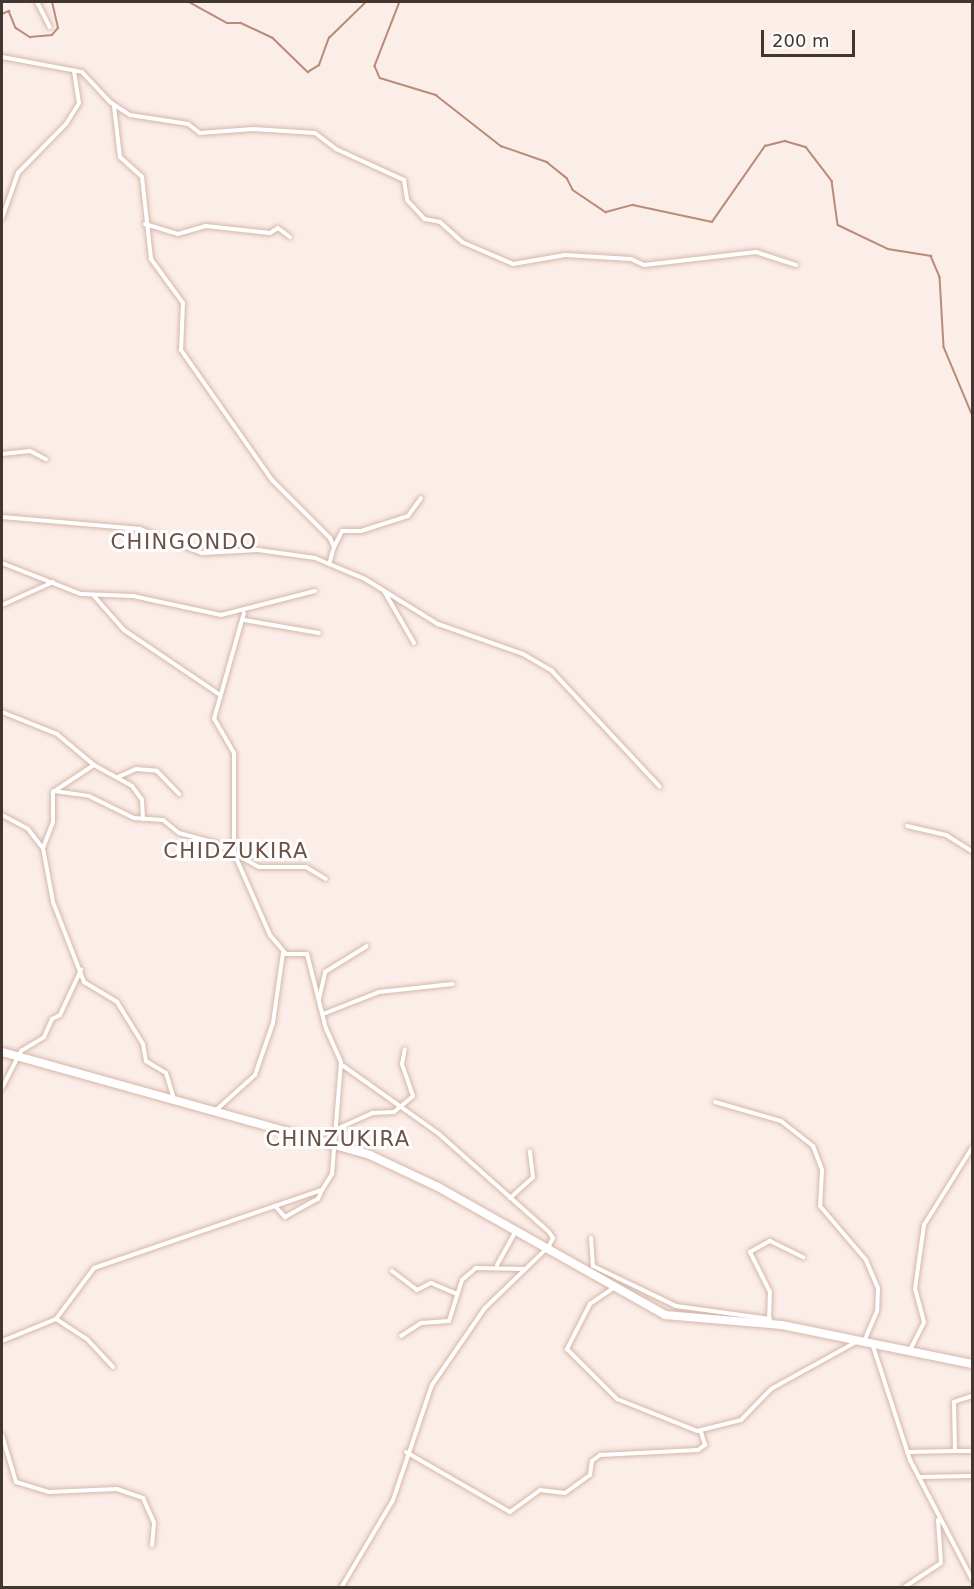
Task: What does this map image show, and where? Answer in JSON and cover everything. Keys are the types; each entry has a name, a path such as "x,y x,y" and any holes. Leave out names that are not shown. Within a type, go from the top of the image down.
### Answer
{"highway":[{"path":"2,1052 333,1143 418,1176 612,1288 680,1319 769,1321 972,1364"}],"street":[{"path":"37,2 50,27"},
{"path":"2,57 74,69 94,79 114,106 134,117 188,124 203,134 253,129 315,133 336,149 404,180 407,200 422,217 440,222 481,252 513,264 565,255 653,264 759,252 796,265"},
{"path":"2,218 18,173 66,124 79,102 74,69"},
{"path":"114,106 120,157 142,177 145,224 154,265 183,303 184,358 272,480 334,547"},
{"path":"145,224 178,234 206,226 270,233 278,228 290,237"},
{"path":"2,454 30,451 46,459"},
{"path":"329,564 342,531 361,531 408,516 421,498"},
{"path":"2,517 105,523 148,531 202,553 295,552 329,564 382,588 438,624 523,654 552,671 660,787"},
{"path":"2,562 94,595 133,596 221,615 244,613 269,600 315,591"},
{"path":"2,605 54,582"},
{"path":"382,588 414,643"},
{"path":"94,595 124,630 219,694"},
{"path":"214,1111 255,1075 273,1023 283,953 262,922 234,853 235,757 214,725 219,694 244,620 244,613"},
{"path":"244,620 319,633"},
{"path":"2,712 57,734 94,765 117,778 140,797 143,819"},
{"path":"54,791 94,765"},
{"path":"117,778 136,769 157,771 179,794"},
{"path":"54,791 92,797 143,819 163,820 179,832 234,853 259,867 306,867 326,879"},
{"path":"43,848 52,826 54,791"},
{"path":"2,815 23,825 43,848 53,902 81,967 85,983 117,1002 143,1044 146,1061 166,1073 174,1100"},
{"path":"906,826 946,835 972,850"},
{"path":"319,999 325,972 367,946"},
{"path":"275,1206 285,1217 318,1199 332,1174 333,1143 339,1128 342,1065 323,1014 307,954 283,953"},
{"path":"2,1088 20,1057 60,1016 81,967"},
{"path":"323,1014 379,992 453,984"},
{"path":"339,1128 373,1113 400,1108 414,1091 402,1064 405,1049"},
{"path":"341,1587 380,1527 432,1385 485,1308 546,1250 551,1233 439,1134 342,1065"},
{"path":"715,1102 781,1121 813,1146 822,1170 820,1206 866,1260 878,1288 877,1311 865,1342 907,1452 938,1520 972,1579"},
{"path":"909,1351 924,1322 915,1289 924,1225 972,1148"},
{"path":"510,1198 533,1177 530,1151"},
{"path":"2,1341 56,1319 94,1268 321,1191"},
{"path":"497,1265 514,1232"},
{"path":"587,1274 593,1266 591,1238"},
{"path":"593,1266 676,1306 769,1321 772,1299 750,1252 770,1241 803,1257"},
{"path":"401,1336 422,1323 449,1321 457,1294 467,1273 497,1265 524,1269"},
{"path":"392,1271 417,1290 431,1283 457,1294"},
{"path":"612,1288 590,1304 567,1349 617,1399 701,1432 741,1420 771,1389 865,1342"},
{"path":"56,1319 87,1339 113,1366"},
{"path":"955,1451 955,1398 972,1396"},
{"path":"406,1452 510,1512 540,1491 565,1493 590,1475 592,1461 600,1455 699,1450 705,1445 701,1432"},
{"path":"2,1435 16,1482 49,1492 80,1487 126,1490 143,1498 153,1518 152,1545"},
{"path":"907,1452 972,1451"},
{"path":"919,1477 972,1476"},
{"path":"903,1587 941,1563 938,1520"}],"waterway":[{"path":"2,14 9,11 16,28 30,37 52,35 58,28 52,2"},
{"path":"189,2 227,23 241,23 273,38 308,72 319,65 329,38 366,2"},
{"path":"400,2 375,66 380,78 436,95 501,146 547,162 567,178 573,190 606,212 633,205 712,222 765,146 785,141 806,147 832,181 838,225 888,249 931,256 940,277 944,347 972,414"}],"district":[{"name":"CHINGONDO","path":"184,542"},
{"name":"CHIDZUKIRA","path":"236,851"},
{"name":"CHINZUKIRA","path":"338,1139"}]}
